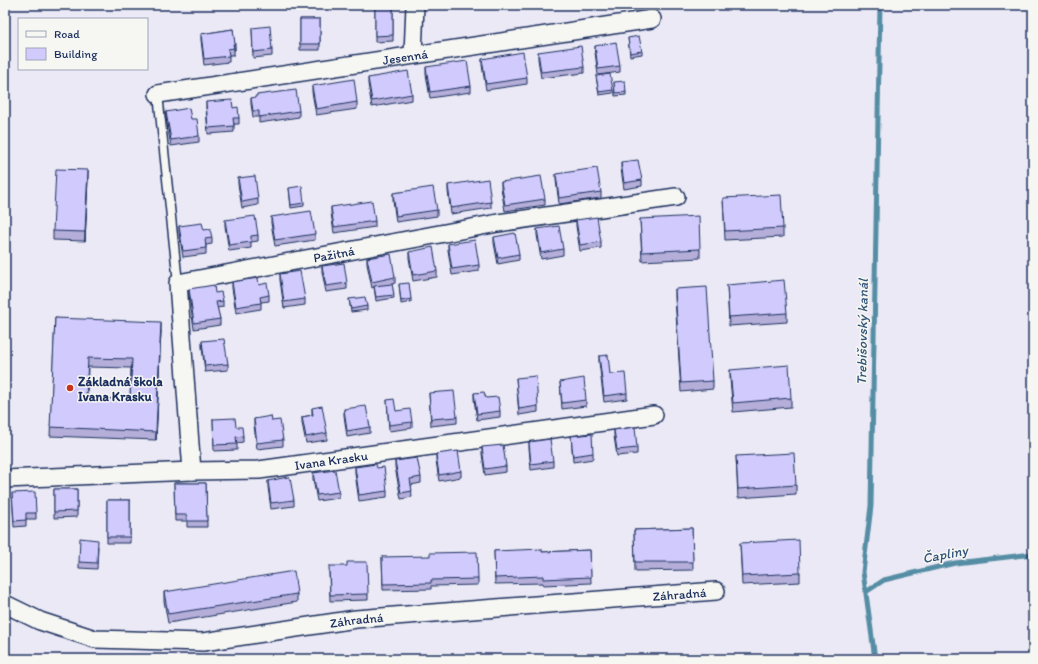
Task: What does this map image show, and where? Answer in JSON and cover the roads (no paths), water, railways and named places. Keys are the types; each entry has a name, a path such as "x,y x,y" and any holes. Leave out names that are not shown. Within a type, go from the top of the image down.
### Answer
{"street":[{"path":"413,54 416,5"},
{"name":"Jesenná","path":"158,94 413,54 652,19"},
{"name":"Pažitná","path":"178,283 498,223 676,197"},
{"path":"178,283 192,471"},
{"name":"Ivana Krasku","path":"5,479 192,471 259,470 654,414"},
{"name":"Záhradná","path":"5,604 40,621 95,639 202,642 356,620 716,591"}],"lane":[{"path":"158,94 178,283"}],"waterway":[{"name":"Trebišovský kanál","path":"875,659 863,572 871,506 880,5"},
{"name":"Čapliny","path":"866,592 884,580 955,563 1033,554"}],"place":[{"name":"Základná škola Ivana Krasku","path":"70,388"}]}
